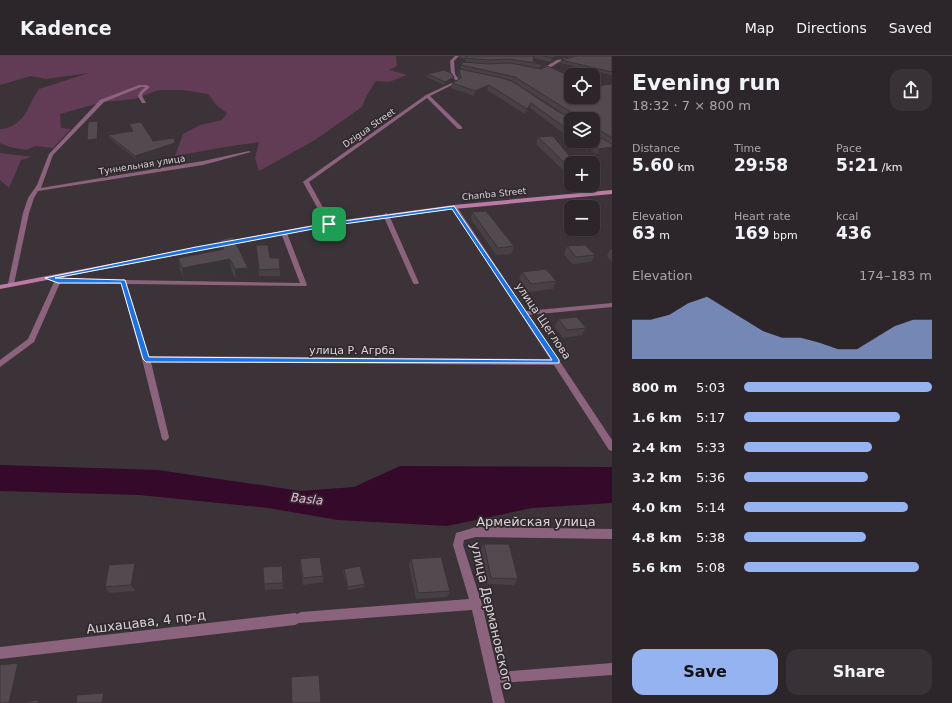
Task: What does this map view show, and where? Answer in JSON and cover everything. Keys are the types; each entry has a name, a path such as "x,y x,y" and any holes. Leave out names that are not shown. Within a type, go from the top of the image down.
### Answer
{"street":[{"name":"Dzigua Street","path":"329,224 306,182 427,96 458,81 453,74 455,70 453,63 457,56"},
{"path":"535,71 544,70 558,61 583,56"},
{"path":"453,63 460,64"},
{"path":"11,284 26,212 31,198 40,184 46,163 51,154 102,101 134,89 147,86 148,87 141,93 140,96 144,102"},
{"path":"427,96 460,128"},
{"name":"Туннельная улица","path":"37,190 196,164 249,152"},
{"name":"Chanba Street","path":"0,287 329,224 386,215 612,192"},
{"name":"улица Щеглова","path":"454,207 612,447"},
{"path":"386,215 416,283"},
{"path":"47,278 58,281 304,285 284,233"},
{"path":"0,364 31,340 58,281 66,274"},
{"path":"123,281 146,359 165,437"},
{"path":"524,313 612,305"},
{"name":"улица Р. Агрба","path":"146,359 557,362"},
{"name":"Армейская улица","path":"460,536 476,532 612,534"},
{"name":"улица Дермановского","path":"460,536 458,545 476,604 499,703"},
{"name":"Ашхацава, 4 пр-д","path":"0,653 298,618 476,604"},
{"path":"493,678 612,669"}],"shaded area":[{"path":"0,56 396,56 397,66 389,70 407,75 389,82 376,81 367,95 362,107 315,140 259,171 255,158 259,142 175,156 183,134 200,125 222,120 227,113 216,105 208,94 183,90 159,90 134,99 103,102 60,114 61,128 71,129 53,148 35,146 26,150 9,147 0,143 0,129 15,124 20,120 39,89 89,73 46,79 31,76 0,85"},
{"path":"0,153 32,157 21,160 9,188 0,180"}],"water":[{"name":"Basla","path":"0,465 158,470 301,491 354,487 400,466 612,467 612,503 532,508 447,526 338,520 268,508 139,495 0,491"}],"building":[{"path":"467,56 534,56 533,61 541,64 510,59 489,60 466,58"},
{"path":"543,56 556,56 552,58"},
{"path":"578,56 612,56 612,72 600,68 561,60"},
{"path":"463,62 489,64 510,63 541,69 547,66 564,73 564,104 600,104 600,86 612,84 612,138 600,130 600,112 571,112 515,77 461,65"},
{"path":"459,69 498,77 512,81 564,114 564,127 531,103 527,109 489,85 475,91 452,83 461,78"},
{"path":"444,70 451,73 454,77 445,82 427,74"},
{"path":"98,121 97,139 87,140 88,122"},
{"path":"141,122 153,141 174,138 175,143 135,156 108,135 133,131 129,124"},
{"path":"553,136 569,156 564,156 564,162 538,137"},
{"path":"600,137 612,144 612,147 599,149 598,148 600,148"},
{"path":"486,211 514,246 498,248 472,212"},
{"path":"233,237 248,268 235,269 230,259 182,268 178,258 224,249 220,240"},
{"path":"256,245 268,245 270,258 279,258 280,269 259,270"},
{"path":"585,245 595,255 576,257 567,246"},
{"path":"546,269 556,281 531,284 522,272"},
{"path":"577,317 586,328 567,330 558,319"},
{"path":"484,544 509,544 518,579 491,578"},
{"path":"320,557 323,576 303,578 300,559"},
{"path":"441,557 450,591 418,593 411,559"},
{"path":"135,563 131,585 105,587 109,565"},
{"path":"282,566 283,583 264,584 263,567"},
{"path":"360,566 365,584 348,587 344,569"},
{"path":"18,663 9,703 0,703 0,665"},
{"path":"319,675 321,703 292,703 291,677"},
{"path":"104,693 102,703 76,703 77,695"},
{"path":"38,700 38,703 18,703"}],"route":[{"path":"454,207 557,362 146,359 123,281 58,281 47,278 241,240 329,224 386,215 454,207"}]}
